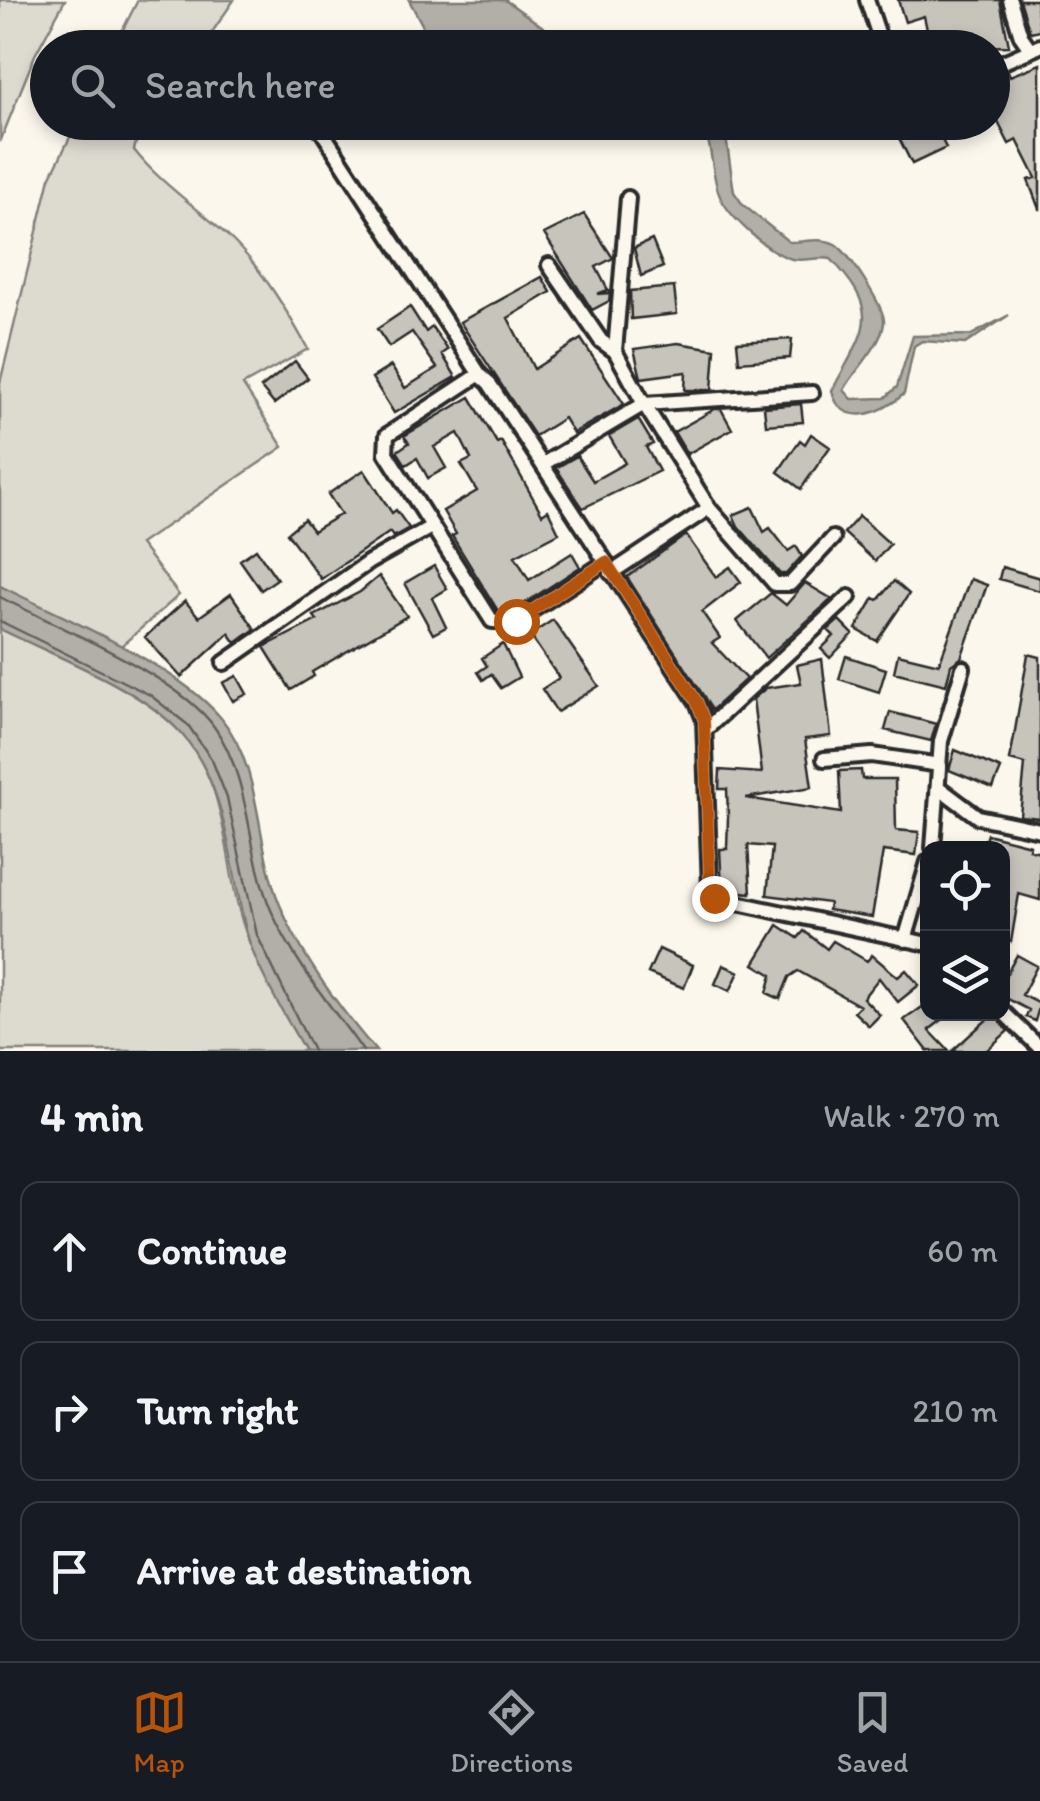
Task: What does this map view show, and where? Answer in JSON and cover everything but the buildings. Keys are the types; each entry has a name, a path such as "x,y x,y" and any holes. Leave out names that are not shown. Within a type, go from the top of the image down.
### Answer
{"street":[{"path":"867,0 878,30"},
{"path":"1010,0 1020,36 1035,47 1010,59"},
{"path":"328,140 697,702 705,730 710,889 714,898 920,943"},
{"path":"615,350 628,198"},
{"path":"548,265 601,341 615,350 709,508 746,549 768,581 790,584 833,538"},
{"path":"480,375 387,435 384,443 479,606 500,624 516,621 709,508"},
{"path":"543,464 644,404 812,393"},
{"path":"224,663 369,562 431,527"},
{"path":"705,730 849,597"},
{"path":"933,841 941,741 963,668"},
{"path":"824,759 872,755 940,764"},
{"path":"938,788 978,817 1040,830"},
{"path":"904,940 920,888"},
{"path":"1010,1019 1040,1048"}],"shaded area":[{"path":"0,0 65,0 49,30 30,30 30,67 0,142"},
{"path":"138,0 234,0 214,30 123,30"},
{"path":"69,140 137,140 134,150 158,176 248,257 308,349 243,385 283,447 140,544 179,595 120,647 0,586 0,383 50,178"},
{"path":"0,629 142,701 180,732 197,755 218,805 249,941 305,1051 0,1051"}],"water":[{"path":"409,0 505,0 547,30 425,30"},
{"path":"708,140 726,140 734,192 743,205 789,242 819,240 835,244 865,281 884,323 873,349 844,390 852,399 885,398 897,387 913,336 971,335 1009,315 965,344 922,341 914,346 904,394 874,412 853,414 837,403 832,391 863,325 859,296 831,259 797,260 760,241 729,211 718,191"},
{"path":"0,586 148,661 201,698 221,718 235,738 252,784 266,858 280,905 322,981 376,1051 305,1051 251,948 218,802 196,753 163,716 120,687 0,629"}],"route":[{"path":"516,621 606,562 697,702 704,720 710,889 714,898"}]}
